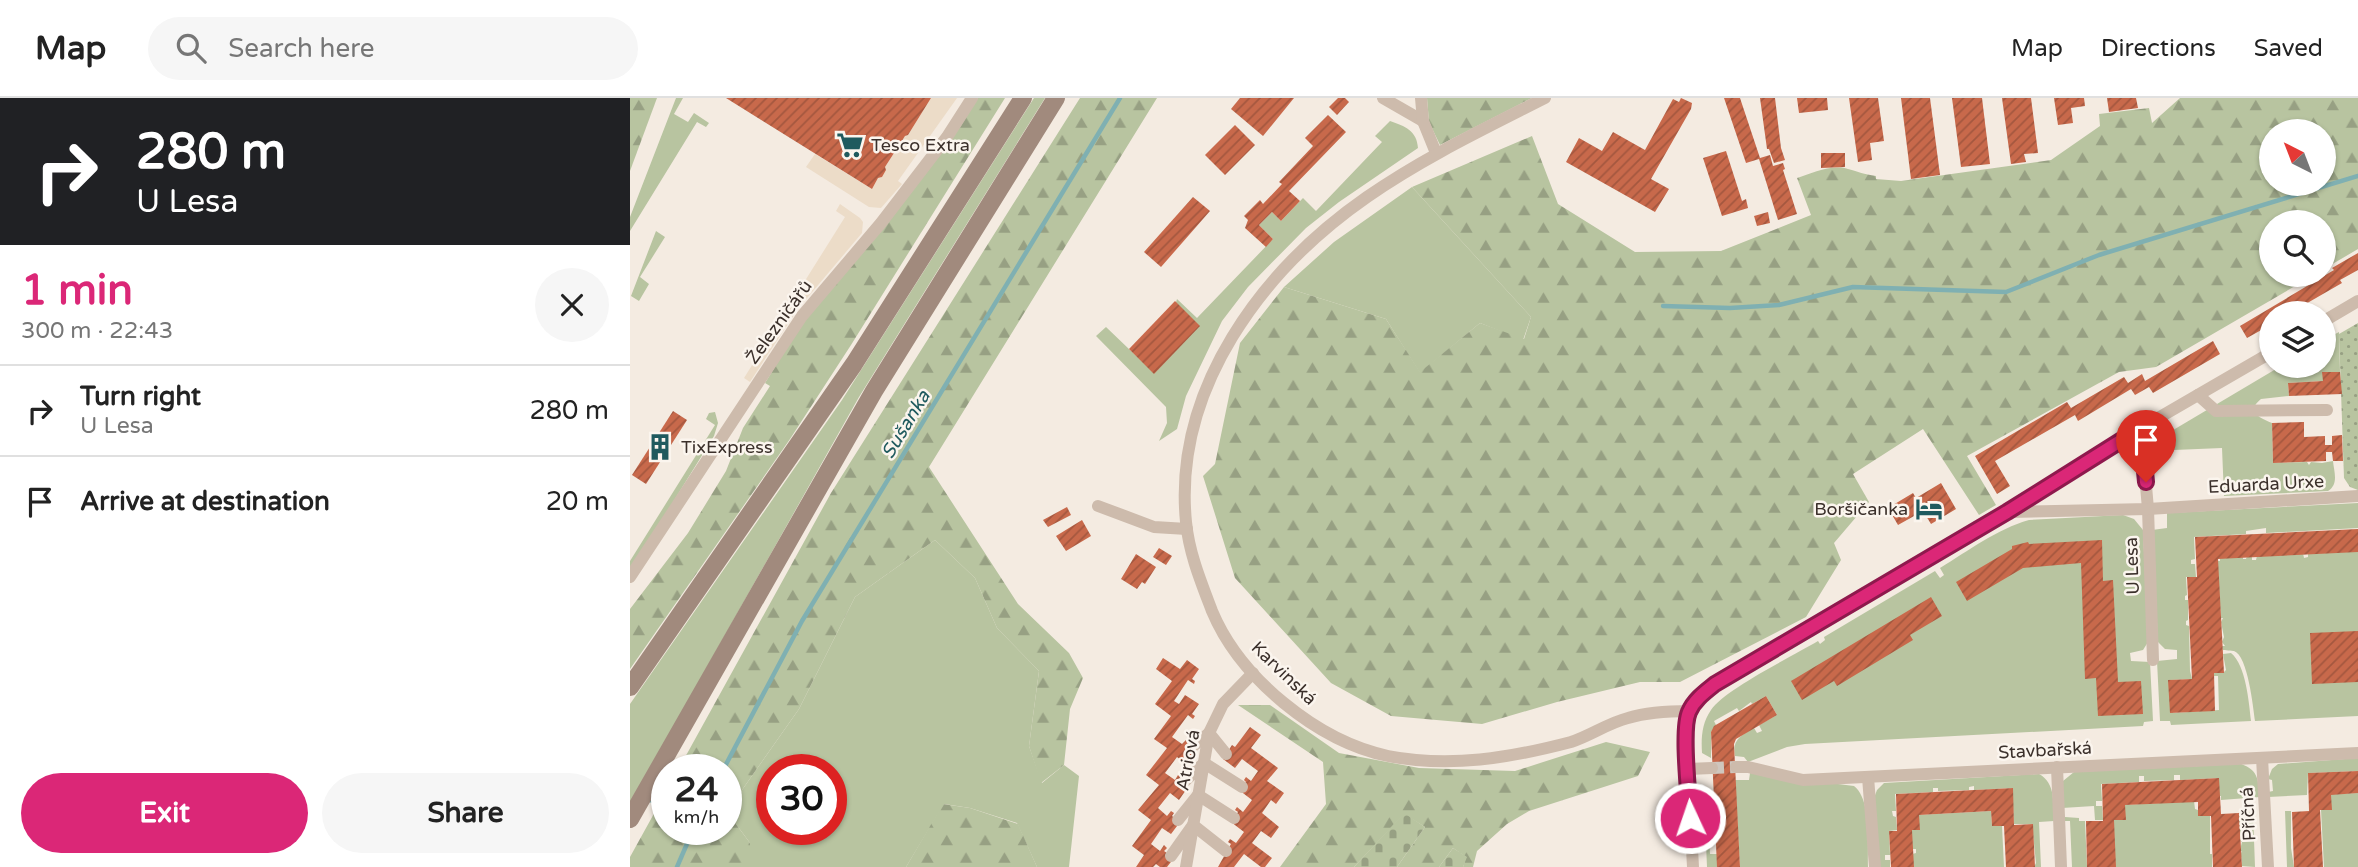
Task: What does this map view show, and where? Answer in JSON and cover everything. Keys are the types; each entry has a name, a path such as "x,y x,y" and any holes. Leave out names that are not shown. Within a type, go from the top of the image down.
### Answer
{"main road":[{"path":"630,687 847,376 1023,98"},
{"path":"630,819 874,391 1056,98"}],"street":[{"name":"Železničářů","path":"630,577 802,316 881,223 947,137 972,98"},
{"path":"1383,98 1423,121"},
{"path":"1421,98 1423,121 1436,153"},
{"name":"Karvinská","path":"1545,98 1436,153 1364,199 1273,279 1237,326 1209,380 1194,424 1185,473 1187,528 1196,572 1216,620 1253,673 1292,709 1331,736 1384,755 1424,762 1485,761 1574,741 1626,718 1662,711 1689,711"},
{"path":"2336,314 2358,301"},
{"path":"1693,867 1686,734 1689,711 1699,696 2259,359"},
{"path":"2197,395 2216,411 2327,410"},
{"name":"U Lesa","path":"2141,428 2148,509 2153,660"},
{"name":"Eduarda Urxe","path":"2007,512 2148,509 2358,496"},
{"path":"1098,506 1154,527 1187,528"},
{"name":"Atriová","path":"1186,867 1209,733 1223,704 1253,673"},
{"path":"1191,748 1209,733 1226,754"},
{"name":"Stavbařská","path":"1736,767 1748,767 1803,780 2358,753"},
{"name":"Příčná","path":"2262,758 2268,867"},
{"path":"1183,783 1204,763 1242,787"},
{"path":"2057,766 2061,867"},
{"path":"1688,769 1712,768"},
{"path":"1868,777 1875,867"},
{"path":"1178,820 1198,795 1234,818"},
{"path":"1171,856 1193,825 1226,851"}],"green space":[{"path":"630,98 657,98 630,171"},
{"path":"676,98 683,98 674,114 688,122 694,113 709,123 706,127 697,122 630,231 630,217"},
{"path":"978,98 1005,98 790,439 630,669 630,609 688,533 726,471 743,428 770,386 765,383 800,326 946,146"},
{"path":"1034,98 1045,98 859,397 658,754 651,754 651,767 630,804 630,704 842,400"},
{"path":"1080,98 1157,98 929,467 1018,604 1069,653 1083,678 1070,709 1064,765 1041,783 1029,746 1039,671 997,628 975,578 935,540 855,597 799,709 767,754 756,754 756,770 742,790 742,754 687,754 831,493"},
{"path":"1427,98 1532,98 1440,145 1429,122"},
{"path":"2180,98 2358,98 2358,249 2336,262 2336,210 2259,210 2259,287 2293,287 2269,301 2259,301 2259,307 2156,367 2119,372 1967,456 1996,505 1979,515 1923,429 1853,474 1869,502 1834,543 1841,560 1806,617 1680,682 1640,682 1482,724 1391,716 1331,683 1235,578 1203,476 1215,464 1240,343 1284,287 1386,319 1420,372 1480,323 1524,339 1531,317 1412,187 1532,136 1558,204 1635,252 1721,251 1811,215 1797,178 1829,168 1842,168 1876,176 1876,179 1901,181 2051,160 2100,126 2099,114 2149,108 2152,123"},
{"path":"1390,121 1409,130 1415,137 1418,148 1306,228 1248,287 1222,321 1186,396 1177,429 1159,441 1167,423 1166,407 1096,336 1106,327 1154,373 1177,299 1197,318 1273,239 1259,225 1272,212 1281,221 1303,198 1316,211 1382,142 1375,136"},
{"path":"1412,187 1531,317 1523,340 1480,323 1420,373 1386,319 1284,287 1334,242"},
{"path":"656,231 665,237 640,277 649,284 639,301 631,296"},
{"path":"2358,323 2358,490 2350,487 2344,478 2339,334"},
{"path":"2339,332 2340,372 2336,372 2336,334"},
{"path":"2261,378 2323,378 2323,381 2288,383 2289,396 2261,399 2254,411 2272,423 2273,463 2307,462 2309,465 2311,462 2333,461 2335,481 2328,491 2224,496 2222,448 2150,451 2153,442"},
{"path":"715,412 718,423 714,436 639,557 630,567 630,561 715,425 706,419 709,413"},
{"path":"2358,503 2358,528 2266,533 2266,528 2246,531 2246,534 2194,537 2195,559 2191,560 2191,564 2195,564 2196,577 2186,577 2185,596 2185,600 2188,600 2186,625 2189,626 2192,679 2169,680 2173,713 2219,710 2218,676 2214,676 2214,673 2226,670 2223,654 2231,653 2243,675 2251,721 2171,725 2170,721 2160,721 2157,661 2177,659 2177,650 2165,649 2158,642 2152,530 2167,528 2167,513"},
{"path":"2123,515 2134,519 2143,530 2148,642 2143,650 2130,653 2131,661 2150,662 2153,721 2144,722 2143,726 1805,744 1787,747 1748,762 1744,757 1735,756 1736,742 1754,728 1757,733 1762,731 1759,725 1777,715 1766,696 1714,721 1716,725 1711,732 1711,758 1702,753 1703,730 1708,715 1730,692 1818,641 1820,644 1825,640 1824,637 1935,571 1940,578 1944,575 1940,568 1994,535 2029,520"},
{"path":"935,540 975,578 997,628 1039,671 1029,746 1042,783 1064,765 1079,776 1069,867 1037,867 1017,823 970,808 944,804 906,867 750,867 750,843 742,832 742,790 756,770 756,845 847,845 847,754 767,754 799,709 855,597"},
{"path":"2358,550 2358,716 2255,721 2243,662 2234,651 2223,650 2222,646 2225,646 2222,642 2223,618 2217,561 2220,561 2220,557 2243,556 2243,559 2246,559 2247,556 2252,556 2252,560 2256,560 2257,556 2303,553 2304,558 2308,557 2308,553"},
{"path":"1238,705 1270,705 1339,753 1419,768 1515,771 1606,742 1650,752 1638,776 1529,811 1507,824 1477,851 1473,867 1463,867 1466,857 1453,848 1439,867 1397,867 1425,827 1404,814 1354,867 1280,867 1326,804 1323,762"},
{"path":"2358,758 2358,771 2308,773 2307,795 2268,797 2268,792 2273,791 2272,780 2268,779 2272,769 2278,764"},
{"path":"2241,764 2254,773 2260,797 2221,800 2218,778 2180,780 2180,775 2174,775 2174,780 2144,781 2144,776 2139,776 2139,782 2101,784 2102,801 2096,801 2096,806 2102,806 2103,820 2095,820 2094,806 2062,808 2063,781 2074,772"},
{"path":"1750,773 1854,786 1864,801 1866,812 1868,867 1740,867 1735,780 1749,780"},
{"path":"2039,774 2051,788 2054,821 2039,822 2041,867 2034,867 2036,863 2032,824 2014,824 2012,788 1974,790 1974,786 1969,787 1969,790 1938,791 1938,788 1933,788 1933,792 1895,794 1896,811 1892,811 1896,817 1897,830 1889,831 1890,855 1885,855 1885,860 1890,860 1890,867 1878,867 1874,798 1884,783"},
{"path":"2358,793 2358,867 2324,867 2321,810 2331,809 2331,794"},
{"path":"1707,796 1710,854 1717,854 1717,867 1707,867 1704,797"},
{"path":"2194,801 2198,816 2210,815 2212,867 2115,867 2113,820 2125,820 2125,805"},
{"path":"943,804 970,808 1018,824 1037,867 906,867"},
{"path":"1991,811 1992,826 2002,826 2004,867 1913,867 1912,854 1916,853 1916,849 1912,849 1911,830 1919,830 1918,815"},
{"path":"2285,811 2291,811 2294,867 2287,867"},
{"path":"2253,812 2255,867 2241,866 2242,842 2238,813"},
{"path":"1404,813 1425,827 1397,867 1354,867"},
{"path":"2065,817 2085,821 2087,867 2072,867 2070,821 2063,821"},
{"path":"651,819 651,845 742,845 742,832 750,843 750,867 630,867 630,857"},
{"path":"1453,848 1467,857 1463,867 1439,867"}],"shaded area":[{"path":"931,98 957,98 898,181 902,184 881,208 869,207 806,167 815,154 872,189"},
{"path":"840,204 860,218 863,222 862,233 797,310 750,382 744,378 845,217 836,211"}],"building":[{"name":"Tesco Extra","path":"726,98 931,98 872,189"},
{"path":"1240,98 1294,98 1263,136 1231,109"},
{"path":"1338,98 1345,98 1349,102 1337,115 1329,107"},
{"path":"1681,98 1692,103 1691,109 1651,179 1669,189 1655,212 1566,162 1579,138 1602,151 1613,132 1645,150 1673,99 1679,102"},
{"path":"1724,98 1740,98 1760,158 1770,155 1773,166 1783,163 1797,214 1778,220 1759,159 1746,163"},
{"path":"1760,98 1775,98 1785,160 1774,163 1767,149"},
{"path":"1797,98 1827,98 1828,110 1799,113"},
{"path":"1849,98 1878,98 1884,141 1870,143 1872,160 1858,162"},
{"path":"1901,98 1930,98 1940,175 1911,179"},
{"path":"1952,98 1982,98 1990,164 1961,167"},
{"path":"2002,98 2031,98 2038,153 2024,154 2026,162 2011,164"},
{"path":"2054,98 2084,98 2085,106 2071,108 2073,123 2058,125"},
{"path":"2107,98 2136,98 2138,108 2109,112"},
{"path":"1328,115 1346,132 1289,191 1300,201 1281,221 1272,212 1259,225 1273,239 1266,247 1245,228 1248,220 1244,216 1260,200 1263,204 1282,184 1279,182 1313,146 1305,138"},
{"path":"1235,125 1255,145 1225,175 1205,155"},
{"path":"1726,151 1742,201 1746,199 1748,208 1722,216 1703,158"},
{"path":"1821,153 1845,153 1845,167 1821,168"},
{"path":"1193,197 1210,211 1161,267 1144,252"},
{"path":"1768,212 1770,223 1757,226 1754,216"},
{"path":"2358,253 2358,270 2340,280 2342,283 2336,286 2336,266"},
{"path":"2305,287 2335,287 2311,301 2282,301"},
{"path":"1175,301 1200,326 1154,374 1129,349"},
{"path":"2259,315 2259,331 2247,338 2240,326"},
{"path":"2213,341 2220,354 2153,393 2149,387 2135,395 2131,389 2078,421 2075,415 1995,461 2010,486 1997,494 1975,456 2067,402 2071,408 2124,377 2128,383 2142,374 2145,381"},
{"path":"2336,372 2340,372 2342,394 2289,396 2288,383 2323,381 2323,378 2336,378"},
{"name":"TixExpress","path":"673,411 687,420 646,484 632,475"},
{"path":"2304,422 2304,437 2325,436 2325,445 2332,445 2332,436 2342,435 2343,461 2333,461 2332,452 2326,452 2326,461 2273,463 2272,423"},
{"path":"1941,483 1956,509 1931,524 1923,511 1898,525 1888,508 1913,493 1916,498"},
{"path":"1067,507 1071,515 1048,527 1043,520"},
{"path":"1082,520 1091,536 1066,551 1056,536"},
{"path":"2358,529 2358,552 2218,559 2224,673 2214,673 2215,711 2170,713 2168,680 2192,679 2187,577 2197,577 2195,537"},
{"path":"2102,540 2103,581 2113,580 2118,682 2141,681 2143,714 2098,716 2096,678 2085,679 2081,563 2023,568 1967,601 1956,582 2012,549 2012,546 2028,542"},
{"path":"1159,548 1172,556 1166,565 1153,557"},
{"path":"1136,554 1156,567 1145,584 1142,582 1137,589 1121,579"},
{"path":"1931,597 1942,616 1910,635 1913,640 1837,686 1834,681 1802,700 1791,681"},
{"path":"2358,631 2358,682 2312,684 2310,633"},
{"path":"1163,658 1180,669 1187,660 1199,669 1192,679 1194,684 1188,680 1174,701 1179,704 1185,695 1199,704 1192,714 1195,716 1193,719 1188,715 1172,737 1182,744 1186,740 1186,745 1195,752 1186,764 1177,757 1165,773 1175,780 1178,775 1181,777 1179,780 1188,787 1179,800 1170,793 1158,808 1167,816 1171,811 1174,813 1172,816 1180,822 1171,834 1162,828 1151,844 1160,851 1164,845 1167,848 1164,851 1174,858 1167,867 1156,864 1153,867 1136,867 1144,855 1132,846 1151,820 1138,810 1159,785 1146,775 1167,748 1154,739 1171,716 1155,704 1172,681 1156,669"},
{"path":"1766,696 1777,715 1736,739 1734,744 1740,867 1717,867 1711,732 1714,726"},
{"path":"1250,727 1261,735 1251,748 1278,768 1267,781 1284,793 1276,804 1271,800 1262,813 1279,827 1271,838 1261,831 1252,843 1272,858 1265,867 1261,867 1244,854 1234,867 1218,867 1231,844 1228,842 1230,839 1236,843 1244,832 1231,822 1238,812 1235,810 1237,807 1243,812 1252,800 1239,790 1246,782 1246,777 1251,781 1258,771 1242,759 1235,768 1223,759 1232,745 1235,747"},
{"path":"2358,771 2358,793 2331,795 2332,810 2320,810 2323,867 2294,867 2292,812 2309,811 2308,773"},
{"path":"2219,778 2221,814 2239,813 2242,867 2213,867 2211,816 2198,816 2198,802 2125,805 2126,820 2114,820 2116,867 2087,867 2086,821 2103,821 2102,784"},
{"path":"2013,788 2014,825 2033,824 2035,867 2006,867 2004,826 1992,826 1991,811 1919,815 1920,830 1912,830 1914,867 1891,867 1889,831 1897,831 1896,794"}],"waterway":[{"name":"Sušanka","path":"731,754 802,621 1120,98"},
{"path":"1663,306 1730,308 1779,305 1853,287 2006,292 2099,255 2358,176"},
{"path":"647,799 651,800"},
{"name":"Sušanka","path":"677,867 687,845"}],"tunnel":[{"path":"1712,768 1736,767"}],"place":[{"name":"Tesco Extra","path":"850,145"},
{"name":"TixExpress","path":"660,447"},
{"name":"Boršičanka","path":"1929,509"}],"route":[{"path":"1690,818 1687,718 1699,696 1715,684 2007,512 2141,428 2146,482"}]}
